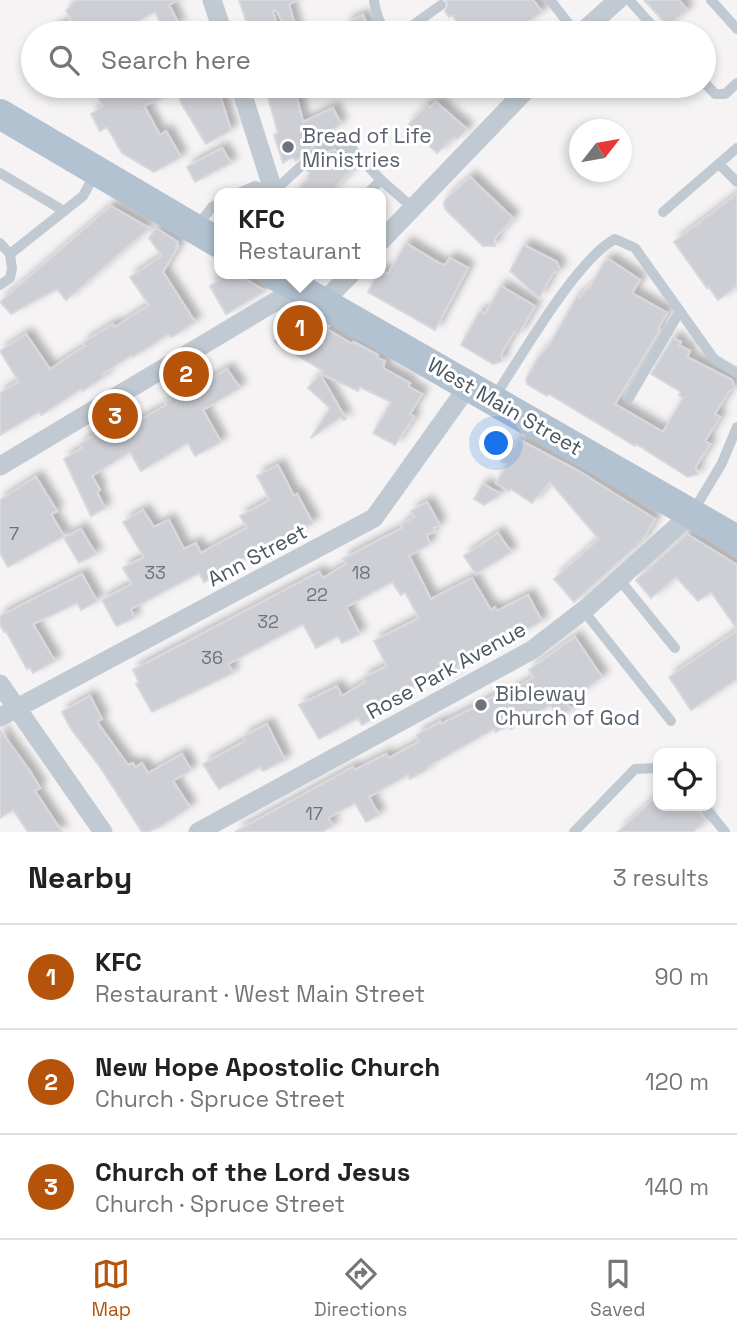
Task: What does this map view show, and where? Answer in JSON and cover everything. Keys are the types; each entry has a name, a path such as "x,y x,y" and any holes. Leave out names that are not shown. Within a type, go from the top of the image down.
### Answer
{"main road":[{"path":"0,114 208,236"},
{"name":"West Main Street","path":"297,284 737,540"}],"street":[{"path":"212,0 219,21"},
{"path":"593,21 618,0"},
{"path":"244,98 272,188"},
{"path":"386,236 518,98"},
{"path":"0,466 297,284 324,279"},
{"name":"Ann Street","path":"8,712 374,518 481,392"},
{"name":"Rose Park Avenue","path":"198,832 532,650 583,610 692,513"},
{"path":"0,684 8,712 103,832"}],"lane":[{"path":"374,0 381,21"},
{"path":"550,0 568,21"},
{"path":"629,0 648,21"},
{"path":"711,0 737,29"},
{"path":"419,21 441,5"},
{"path":"716,94 725,94 737,83"},
{"path":"277,188 322,147 336,142 353,149 381,180 413,208"},
{"path":"663,212 737,148"},
{"path":"719,164 737,182"},
{"path":"10,254 83,196 97,171"},
{"path":"0,173 64,211"},
{"path":"373,188 381,180"},
{"path":"208,236 214,206"},
{"path":"481,392 602,246 615,239 635,248 713,359 737,373"},
{"path":"0,243 10,254 12,269 10,278 0,285"},
{"path":"629,398 680,312"},
{"path":"692,513 722,463 737,426"},
{"path":"619,579 675,648"},
{"path":"583,610 671,721"},
{"path":"574,832 635,769 653,768"},
{"path":"708,811 725,832"}],"building":[{"path":"76,0 178,0 169,5 177,21 160,21 155,12 138,21 69,21 66,11"},
{"path":"239,0 299,0 289,4 294,21 282,21 276,10 273,11 276,21 246,21"},
{"path":"446,0 533,0 542,12 529,21 456,21 445,11 448,5"},
{"path":"644,0 679,0 687,10 674,21 663,21"},
{"path":"363,15 366,21 350,21"},
{"path":"99,98 161,98 144,106 160,135 166,131 181,157 154,172 122,153 107,127 100,131 91,114 103,106"},
{"path":"180,98 221,98 231,130 206,144"},
{"path":"268,98 297,98 303,122 333,108 341,124 321,137 323,139 296,161 292,157 283,163 274,135 278,133"},
{"path":"436,102 467,129 437,153 408,125 427,105 430,108"},
{"path":"222,148 231,163 195,182 187,167"},
{"path":"335,150 354,167 335,188 300,188 309,178 307,177 310,173 307,171 326,153"},
{"path":"470,177 513,218 494,239 495,246 483,246 445,209 444,202"},
{"path":"737,194 737,286 718,300 674,242"},
{"path":"111,206 149,228 66,300 57,289 11,314 0,302"},
{"path":"156,228 178,242 175,248 179,245 163,272 195,322 172,337 168,335 133,357 132,355 83,391 81,389 41,415 39,412 0,435 0,393 19,382 0,351 26,334 50,369 85,346 83,343 113,324 115,327 149,305 130,277 162,256 149,238"},
{"path":"406,243 439,263 445,265 450,258 468,268 435,330 368,292 375,279 386,279 386,273 388,274"},
{"path":"524,245 557,262 560,271 553,273 539,298 510,271"},
{"path":"610,260 640,280 632,293 667,313 658,329 660,330 615,404 663,432 683,398 679,395 681,392 651,374 673,338 690,351 687,357 732,380 735,389 729,391 715,414 720,417 705,441 710,444 695,468 698,474 688,477 636,444 635,446 549,394 547,396 527,384 526,379 539,356 549,346 577,296 580,298 590,287 605,261"},
{"path":"220,279 245,279 265,291 226,314 210,286"},
{"path":"501,286 535,306 518,335 514,332 501,355 502,361 493,364 461,345 480,311 485,314"},
{"path":"298,309 329,326 327,329 352,344 354,342 378,355 377,358 385,361 383,368 410,383 408,386 422,394 410,414 414,417 395,445 373,433 391,402 360,387 358,391 321,374 323,371 275,342 283,329 278,320"},
{"path":"227,369 240,388 203,410 221,442 195,456 188,443 141,471 130,452 92,476 100,490 97,492 105,508 91,516 64,459 82,448 80,444 96,434 99,438 126,423 128,427 166,405 165,403 174,397 190,388 191,391"},
{"path":"320,374 346,419 341,417 311,438 330,408 308,388"},
{"path":"518,439 577,470 655,519 642,541 574,602 554,579 599,539 550,482 532,503 496,483 507,464 501,462 510,446 514,448"},
{"path":"278,465 294,496 297,494 313,523 259,552 258,550 204,582 199,573 131,609 134,618 117,626 115,624 102,600 132,584 123,568 144,557 123,522 143,510 154,527 169,520 184,549 196,543 201,553 247,528 240,516 270,500 257,476"},
{"path":"36,477 57,511 51,514 64,536 8,567 0,553 0,500"},
{"path":"483,484 501,494 484,505 474,499"},
{"path":"427,502 440,525 427,535 430,544 409,556 431,599 472,578 491,610 495,607 497,611 528,595 542,621 453,669 456,674 438,683 433,675 397,694 372,709 375,717 362,725 358,718 319,739 299,705 337,686 342,696 365,682 363,678 387,666 374,641 419,618 405,592 401,595 392,582 346,607 360,634 342,643 338,636 316,648 303,624 228,664 233,673 152,712 136,684 139,682 133,670 319,572 323,578 346,564 343,559 402,528 401,525 415,517 411,511"},
{"path":"81,529 96,554 79,563 64,538"},
{"path":"498,533 511,552 476,574 464,556"},
{"path":"687,534 737,565 737,629 711,592 698,601 676,577 651,598 636,580"},
{"path":"82,574 97,601 81,610 77,603 33,624 55,661 33,673 30,667 27,669 6,631 4,632 0,616"},
{"path":"737,631 737,679 691,710 669,677"},
{"path":"575,637 602,677 566,703 571,709 559,718 550,705 511,729 508,725 496,732 494,729 410,779 408,775 369,797 379,815 366,822 355,803 328,818 333,826 322,832 235,832 353,767 355,770 386,754 389,758 419,742 417,735 440,722 441,724 499,693 501,697 534,677 529,670"},
{"path":"90,696 102,719 97,722 128,765 133,763 135,767 142,763 148,773 182,754 191,770 173,781 190,807 161,826 142,832 62,712"},
{"path":"267,724 285,760 263,771 260,767 219,789 203,764 245,741 243,737"},
{"path":"0,730 30,771 40,788 35,791 62,832 28,832 13,810 0,818"},
{"path":"653,800 653,811 700,811 706,820 693,832 618,832"}],"place":[{"name":"Bread of Life Ministries","path":"288,147"},
{"name":"KFC","path":"300,328"},
{"name":"New Hope Apostolic Church","path":"186,374"},
{"name":"Church of the Lord Jesus","path":"115,416"},
{"name":"Bibleway Church of God","path":"481,705"}]}
